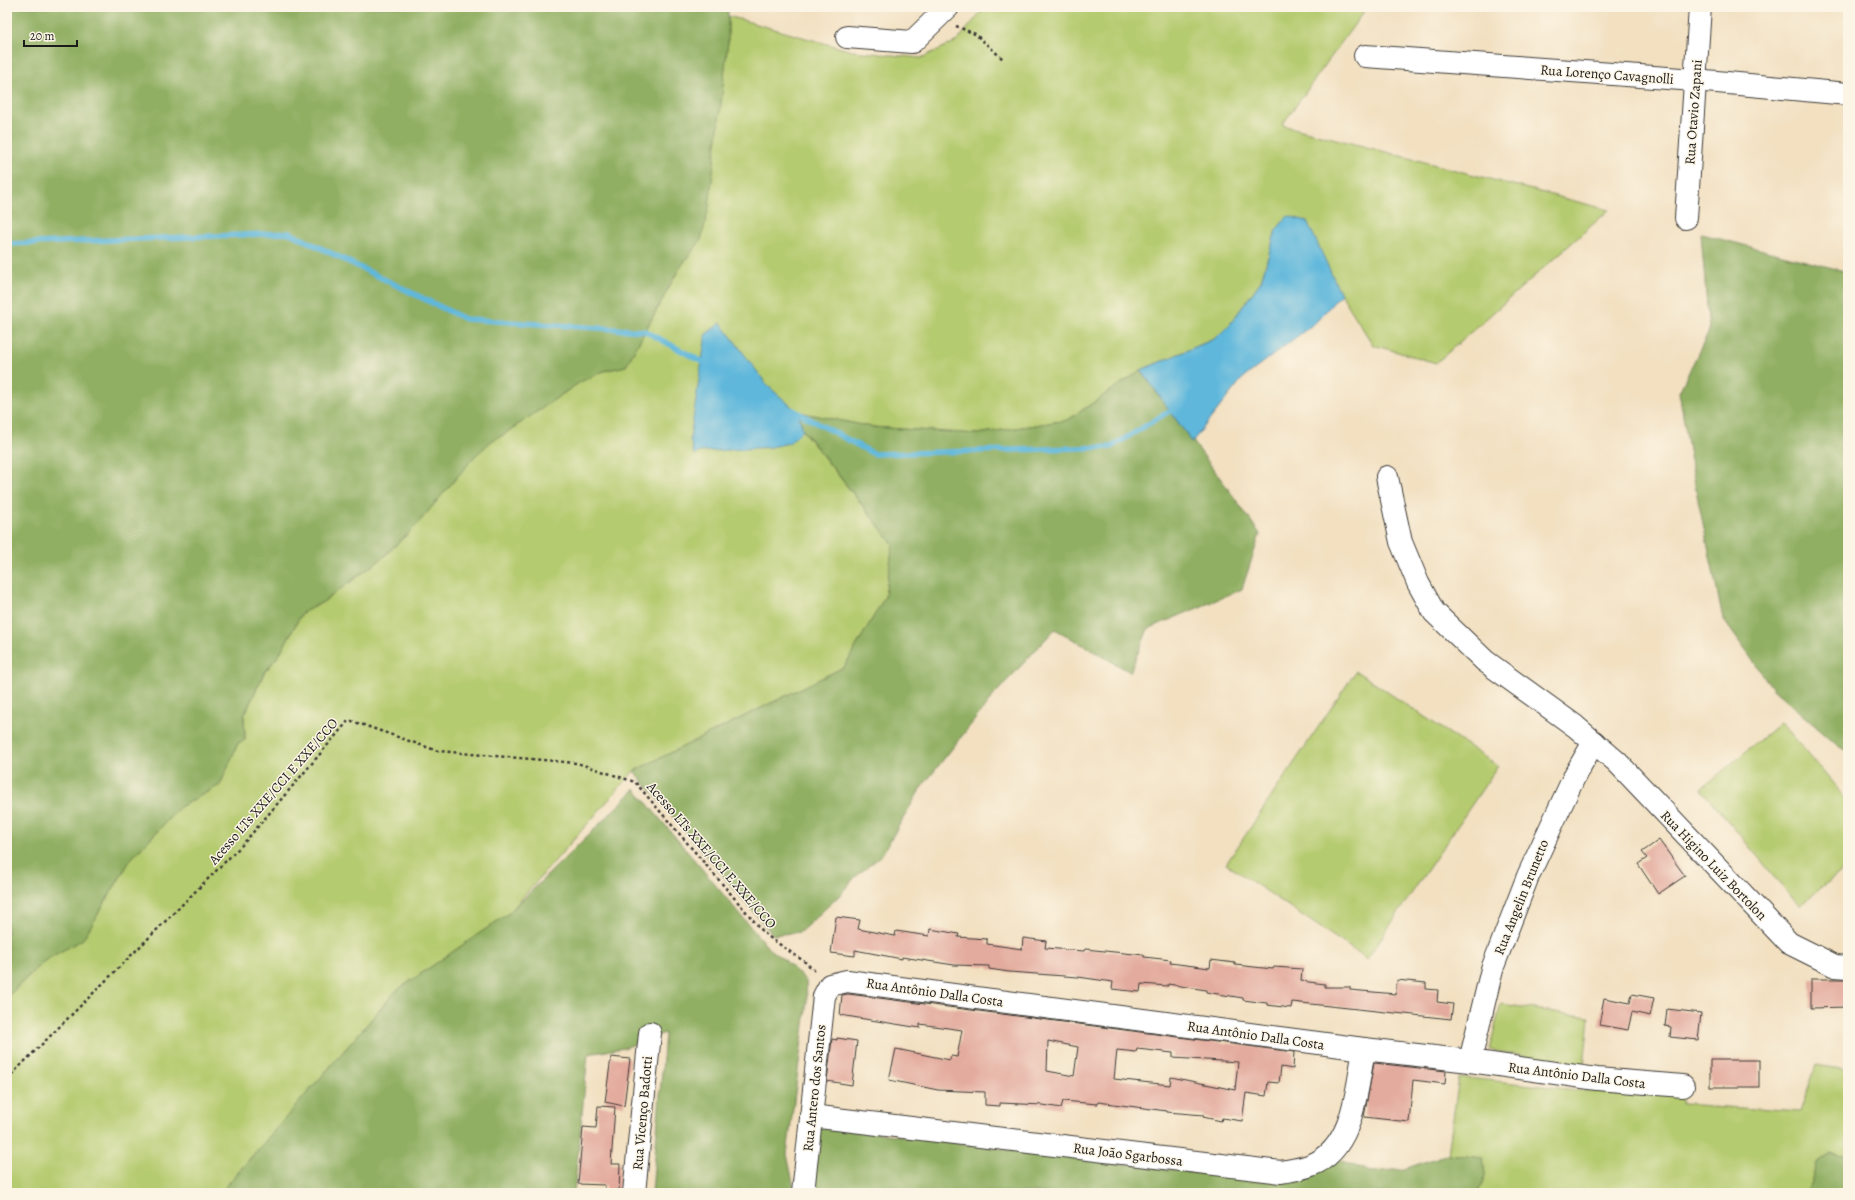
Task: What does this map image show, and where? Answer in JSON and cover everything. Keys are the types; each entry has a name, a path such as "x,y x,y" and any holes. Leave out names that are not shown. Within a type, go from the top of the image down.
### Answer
{"street":[{"name":"Rua Otavio Zapani","path":"1686,218 1700,7"},
{"path":"847,37 912,42 943,12"},
{"name":"Rua Lorenço Cavagnolli","path":"1365,56 1694,80 1848,94"},
{"name":"Rua Higino Luiz Bortolon","path":"1387,477 1401,542 1418,583 1434,612 1485,661 1575,726 1617,762 1789,943 1836,966 1848,967"},
{"name":"Rua Angelin Brunetto","path":"1470,1061 1492,969 1528,876 1576,773 1594,742"},
{"name":"Rua Antônio Dalla Costa","path":"830,985 847,981 1364,1049 1470,1061 1597,1079 1682,1086"},
{"name":"Rua Antero dos Santos","path":"803,1193 824,996 830,985"},
{"name":"Rua Vicenço Badotti","path":"634,1193 650,1033"},
{"name":"Rua João Sgarbossa","path":"811,1116 1281,1172 1312,1165 1330,1153 1345,1134 1353,1106 1364,1049"}],"path":[{"path":"943,12 975,34 1003,59"},
{"name":"Acesso LTs XXE/CCI E XXE/CCO","path":"7,1079 243,844 349,720 438,751 578,764 635,782 766,935 805,962 830,985"}],"green space":[{"path":"7,7 728,7 728,42 709,207 701,240 679,269 626,366 604,371 580,382 503,435 493,440 475,456 414,528 380,560 323,602 302,613 279,655 264,673 244,716 245,740 238,743 220,785 180,807 131,859 83,939 44,961 7,997"},
{"path":"985,7 1367,7 1282,125 1609,210 1436,363 1373,345 1341,294 1276,230 1261,281 1228,327 1214,339 1141,370 1068,420 977,434 872,427 799,412 803,431 893,544 885,597 844,667 634,771 509,913 396,991 220,1193 7,1193 7,997 44,961 83,939 131,859 180,807 220,785 238,743 245,740 244,716 264,673 279,655 302,613 323,602 380,560 414,528 475,455 493,440 503,435 580,382 604,371 626,366 679,269 701,240 728,42 728,16 852,51 921,58 957,41"},
{"path":"1701,234 1848,272 1848,751 1838,746 1773,689 1723,619 1696,490 1679,392 1709,331"},
{"path":"1141,370 1260,534 1242,589 1148,629 1130,672 1055,629 995,694 921,788 881,856 855,877 840,895 800,932 773,935 634,771 844,667 885,597 893,544 803,430 798,412 872,427 977,434 1068,420"},
{"path":"1356,671 1498,766 1367,959 1226,864"},
{"path":"1781,722 1848,801 1848,866 1799,906 1701,789"},
{"path":"635,789 769,949 786,961 806,981 807,1002 787,1154 795,1193 652,1193 665,1033 624,1048 588,1054 574,1193 220,1193 396,991 509,913"},
{"path":"1501,1004 1589,1017 1584,1067 1489,1050"},
{"path":"1816,1065 1848,1070 1848,1155 1831,1154 1817,1164 1807,1193 1478,1193 1485,1175 1483,1158 1448,1154 1459,1077 1586,1091 1682,1094 1682,1104 1800,1112"},
{"path":"806,1124 1245,1179 1331,1157 1371,1172 1404,1169 1448,1154 1483,1158 1485,1175 1478,1193 810,1193"},
{"path":"1831,1154 1848,1155 1848,1193 1807,1193 1817,1164"}],"water":[{"path":"1288,216 1307,221 1341,294 1316,322 1242,379 1192,442 1141,370 1214,339 1228,327 1261,281 1276,230"},
{"path":"721,323 768,386 798,412 803,430 789,443 771,447 700,452 694,455 690,439 706,334"}],"building":[{"path":"1659,840 1685,876 1658,894 1638,864 1647,858 1642,852"},
{"path":"836,917 860,920 858,929 895,936 896,931 929,936 930,929 959,934 958,937 987,939 987,944 1022,949 1023,938 1046,941 1045,948 1084,951 1085,949 1144,955 1144,957 1171,960 1170,963 1210,968 1211,960 1235,963 1235,965 1273,969 1274,967 1302,969 1301,981 1325,984 1325,987 1350,987 1350,990 1396,994 1397,980 1426,983 1426,989 1438,990 1437,1002 1453,1004 1451,1019 1292,1002 1291,1008 1267,1005 1267,1003 1243,1000 1243,998 1206,992 1206,990 1168,984 1168,986 1141,984 1140,992 1112,989 1113,982 1078,977 1009,972 989,969 989,966 954,965 902,957 902,959 855,950 855,956 831,953"},
{"path":"1811,979 1848,979 1848,1007 1811,1008"},
{"path":"848,994 1294,1052 1293,1069 1281,1067 1279,1083 1268,1082 1266,1096 1246,1093 1242,1121 1222,1118 1221,1121 1203,1117 1204,1115 1167,1112 1098,1102 1097,1104 1063,1101 1061,1108 1043,1105 1000,1103 1000,1106 985,1105 985,1092 938,1090 889,1080 896,1049 950,1060 951,1056 957,1057 962,1030 920,1024 920,1028 840,1015 842,995","holes":["1048,1041 1078,1047 1074,1076 1047,1071","1137,1049 1173,1053 1173,1058 1238,1062 1235,1090 1171,1077 1170,1085 1114,1079 1117,1050 1136,1052"]},
{"path":"1632,994 1654,998 1650,1016 1632,1012 1628,1030 1599,1025 1604,998 1630,1003"},
{"path":"1667,1009 1701,1013 1698,1040 1670,1037 1671,1027 1665,1026"},
{"path":"837,1038 857,1041 852,1085 827,1081 832,1039 837,1040"},
{"path":"611,1057 630,1059 624,1106 605,1102"},
{"path":"1710,1060 1759,1060 1759,1087 1710,1087"},
{"path":"1374,1063 1446,1071 1445,1084 1413,1080 1409,1122 1364,1117"},
{"path":"598,1106 615,1107 611,1164 620,1164 619,1192 605,1191 605,1185 578,1184 583,1127 596,1128"}],"waterway":[{"path":"7,244 290,233 465,319 645,331 708,365"},
{"path":"793,410 874,454 1111,447 1176,407"}]}
